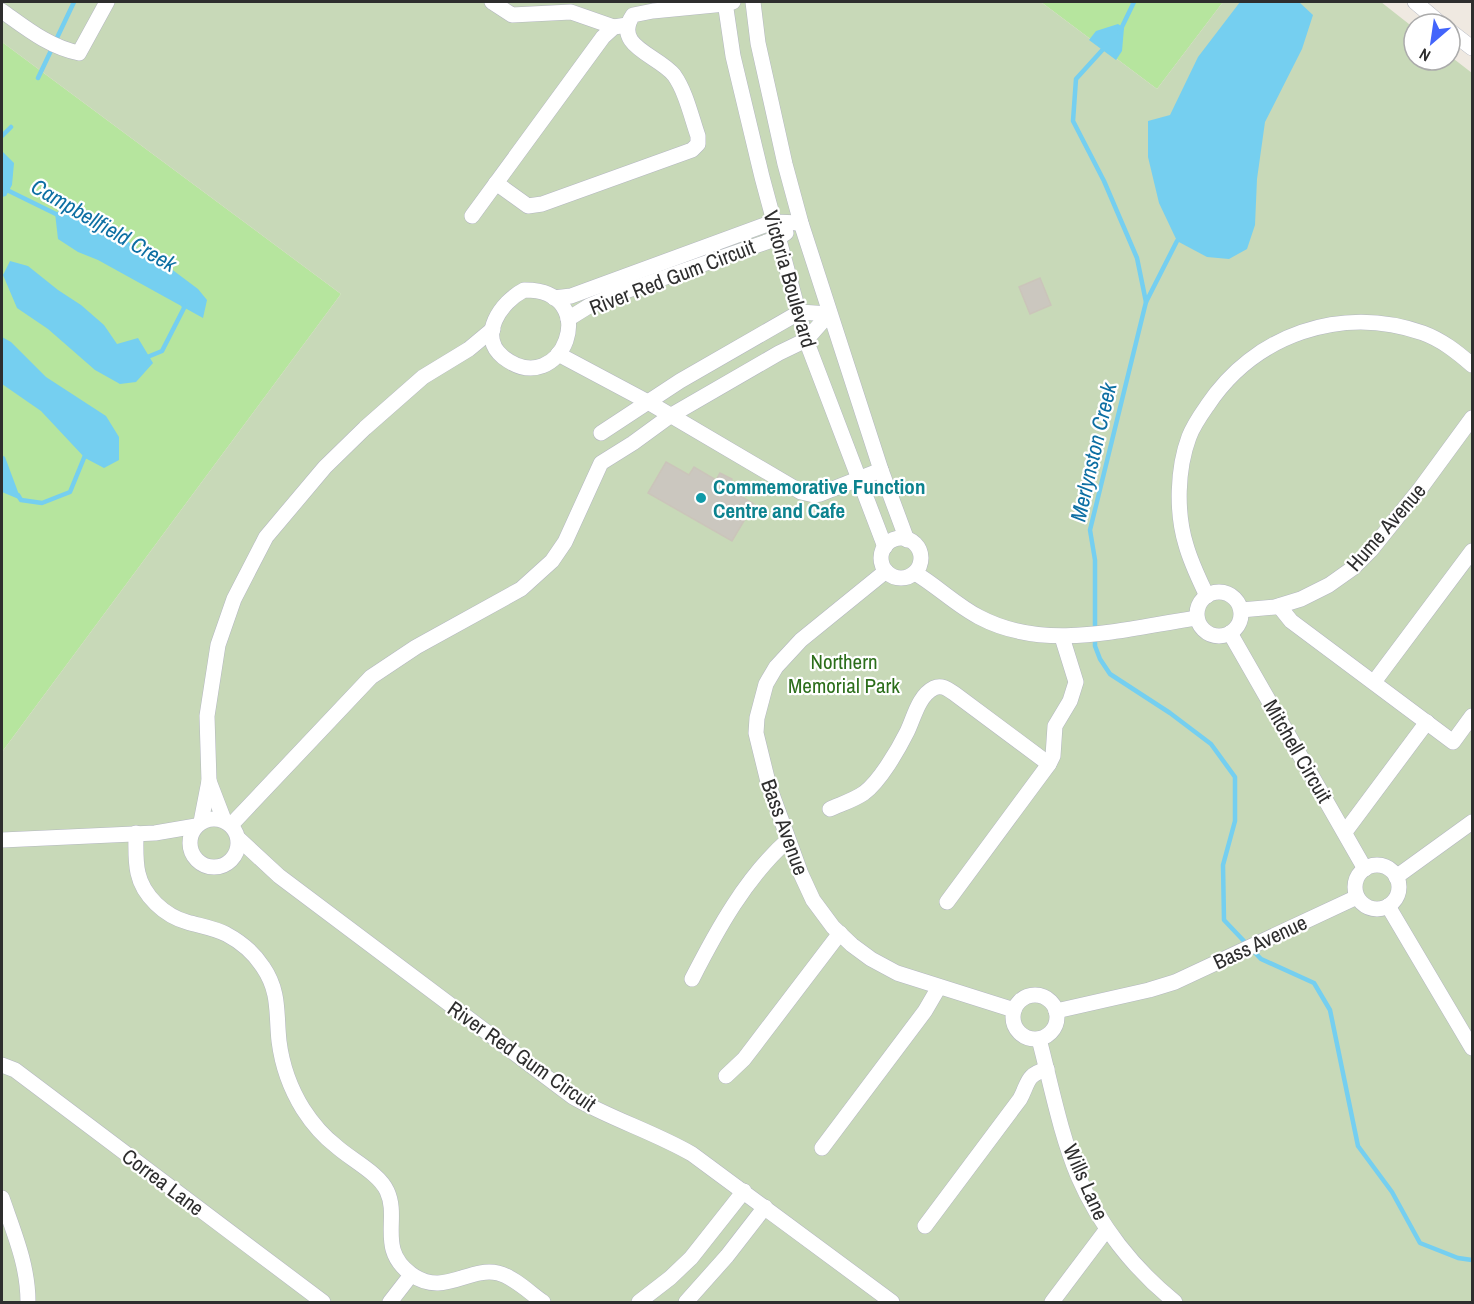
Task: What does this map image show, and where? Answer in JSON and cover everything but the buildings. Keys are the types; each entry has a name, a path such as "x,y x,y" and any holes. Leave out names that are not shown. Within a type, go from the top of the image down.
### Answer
{"street":[{"path":"2,11 45,41 79,53 107,2"},
{"path":"492,2 512,15 571,12 620,26 635,45 673,74 698,136 698,144 692,150 542,204 528,206 496,183"},
{"path":"472,216 603,37 633,15 728,2"},
{"name":"Victoria Boulevard","path":"728,2 733,56 773,222 806,340 885,547"},
{"name":"Victoria Boulevard","path":"753,2 758,43 785,164 801,223 881,470 907,540"},
{"name":"River Red Gum Circuit","path":"554,298 571,296 773,222 801,223"},
{"name":"River Red Gum Circuit","path":"568,320 589,306 617,294 778,238 801,223"},
{"path":"469,349 496,351 517,365 530,368 543,366 554,360 567,338 570,326 567,313 554,298 537,290 524,290 505,303 497,315 492,338 496,351"},
{"path":"601,433 680,381 800,312 829,314"},
{"path":"228,822 371,676 416,647 521,589 552,561 565,542 601,463 670,416 779,353 806,340 829,314"},
{"path":"1207,596 1193,566 1182,525 1181,466 1189,437 1200,416 1218,390 1239,367 1270,345 1305,330 1356,321 1388,324 1422,333 1445,343 1473,364"},
{"path":"190,848 192,833 198,824 209,781 207,716 218,645 234,598 266,537 325,467 365,428 423,377 469,349 493,330"},
{"path":"558,354 648,402 801,492 820,494 881,470"},
{"name":"Hume Avenue","path":"1240,610 1279,606 1301,599 1329,585 1353,568 1371,550 1473,418"},
{"path":"619,421 633,443"},
{"path":"895,540 907,540 913,543 920,554 919,567 915,573 897,578 886,571 881,560 885,547 895,540"},
{"path":"1374,682 1473,551"},
{"name":"Bass Avenue","path":"886,571 801,640 780,661 766,684 757,718 756,733 769,786 801,874 813,900 840,933 871,959 897,973 1014,1010"},
{"path":"915,573 960,606 999,627 1022,633 1067,637 1197,618"},
{"path":"1214,593 1228,594 1234,598 1240,610 1239,623 1230,633 1224,636 1204,631 1197,618 1199,605 1207,596 1214,593"},
{"path":"1279,606 1291,621 1453,742 1473,716"},
{"name":"Mitchell Circuit","path":"1230,633 1365,869"},
{"path":"947,902 1053,756 1054,726 1070,700 1076,682 1067,637"},
{"path":"830,809 870,788 902,743 923,699 930,691 938,687 943,687 955,694 1049,764"},
{"path":"1345,832 1426,722"},
{"path":"155,833 190,848 198,861 211,867 226,864 232,860 236,854 239,839 236,831 228,822 209,781"},
{"path":"2,840 155,833 216,818 228,822"},
{"path":"1396,877 1473,822"},
{"path":"136,833 138,876 142,886 158,906 178,919 215,929 236,940 250,951 263,968 275,993 281,1052 290,1083 304,1110 323,1134 381,1181 386,1188 390,1206 392,1246 396,1258 411,1275 421,1280 446,1284 480,1274 498,1273 506,1276 543,1302"},
{"name":"River Red Gum Circuit","path":"239,839 279,876 573,1097 608,1115 670,1141 700,1159 892,1302"},
{"path":"692,979 740,897 762,865 788,840"},
{"name":"River Red Gum Circuit","path":"232,860 253,865 279,876"},
{"path":"1372,866 1386,867 1396,877 1397,896 1388,906 1374,909 1362,903 1357,897 1356,878 1365,869 1372,866"},
{"name":"Bass Avenue","path":"1056,1011 1167,985 1357,897"},
{"path":"1388,906 1473,1048"},
{"path":"726,1076 741,1063 840,933"},
{"path":"822,1148 925,1011 939,987"},
{"path":"1036,995 1049,1000 1056,1011 1056,1026 1052,1032 1040,1039 1025,1036 1019,1032 1013,1018 1014,1010 1023,999 1036,995"},
{"name":"Wills Lane","path":"1040,1039 1078,1174 1107,1229 1132,1262 1175,1302"},
{"name":"Correa Lane","path":"2,1065 15,1070 323,1302"},
{"path":"925,1226 1020,1099 1029,1078 1047,1069"},
{"path":"639,1302 691,1258 744,1191"},
{"path":"2,1198 23,1256 28,1302"},
{"path":"686,1302 727,1256 765,1207"},
{"path":"1052,1302 1107,1229"},
{"path":"390,1302 411,1275"}],"green space":[{"name":"Northern Memorial Park","path":"2,2 1041,2 1157,89 1223,2 1381,2 1402,19 1402,72 1462,72 1462,65 1472,73 1472,1302 2,1302 2,752 341,294 2,42"},
{"path":"1041,2 1223,2 1157,89"},
{"path":"2,42 341,294 2,752"}],"water":[{"path":"1240,2 1299,2 1313,15 1302,49 1265,122 1257,179 1255,225 1247,249 1229,259 1207,257 1177,241 1159,203 1148,157 1148,121 1170,115 1198,57"},
{"path":"1118,24 1124,28 1122,51 1116,60 1089,40 1096,31"},
{"path":"2,151 14,163 12,185 6,196 2,197"},
{"path":"72,205 107,225 139,250 170,268 198,289 207,300 203,318 98,260 78,252 58,239 55,213"},
{"path":"10,261 28,266 81,305 104,325 117,344 138,338 153,363 136,382 120,384 95,370 48,329 17,308 3,275"},
{"path":"2,337 11,342 46,377 106,416 119,437 119,460 104,468 85,458 41,411 2,384"},
{"path":"2,455 5,457 21,500 2,492"}],"waterway":[{"name":"Campbellfield Creek","path":"38,78 74,2"},
{"name":"Merlynston Creek","path":"1120,31 1134,2"},
{"name":"Merlynston Creek","path":"1106,46 1076,79 1073,121 1104,181 1137,258 1146,302"},
{"name":"Campbellfield Creek","path":"2,136 11,127"},
{"name":"Campbellfield Creek","path":"2,185 9,191 58,215"},
{"name":"Merlynston Creek","path":"1177,241 1146,302 1090,530 1095,560 1095,646 1110,674 1170,713 1211,744 1235,777 1235,821 1223,865 1224,920 1261,959 1314,983 1330,1010 1358,1146 1392,1192 1420,1243 1458,1258 1472,1260"},
{"name":"Campbellfield Creek","path":"145,358 162,351 184,308 183,302"},
{"name":"Campbellfield Creek","path":"18,495 21,500 42,503 70,492 86,453"}],"place":[{"name":"Commemorative Function Centre and Cafe","path":"701,498"}]}
